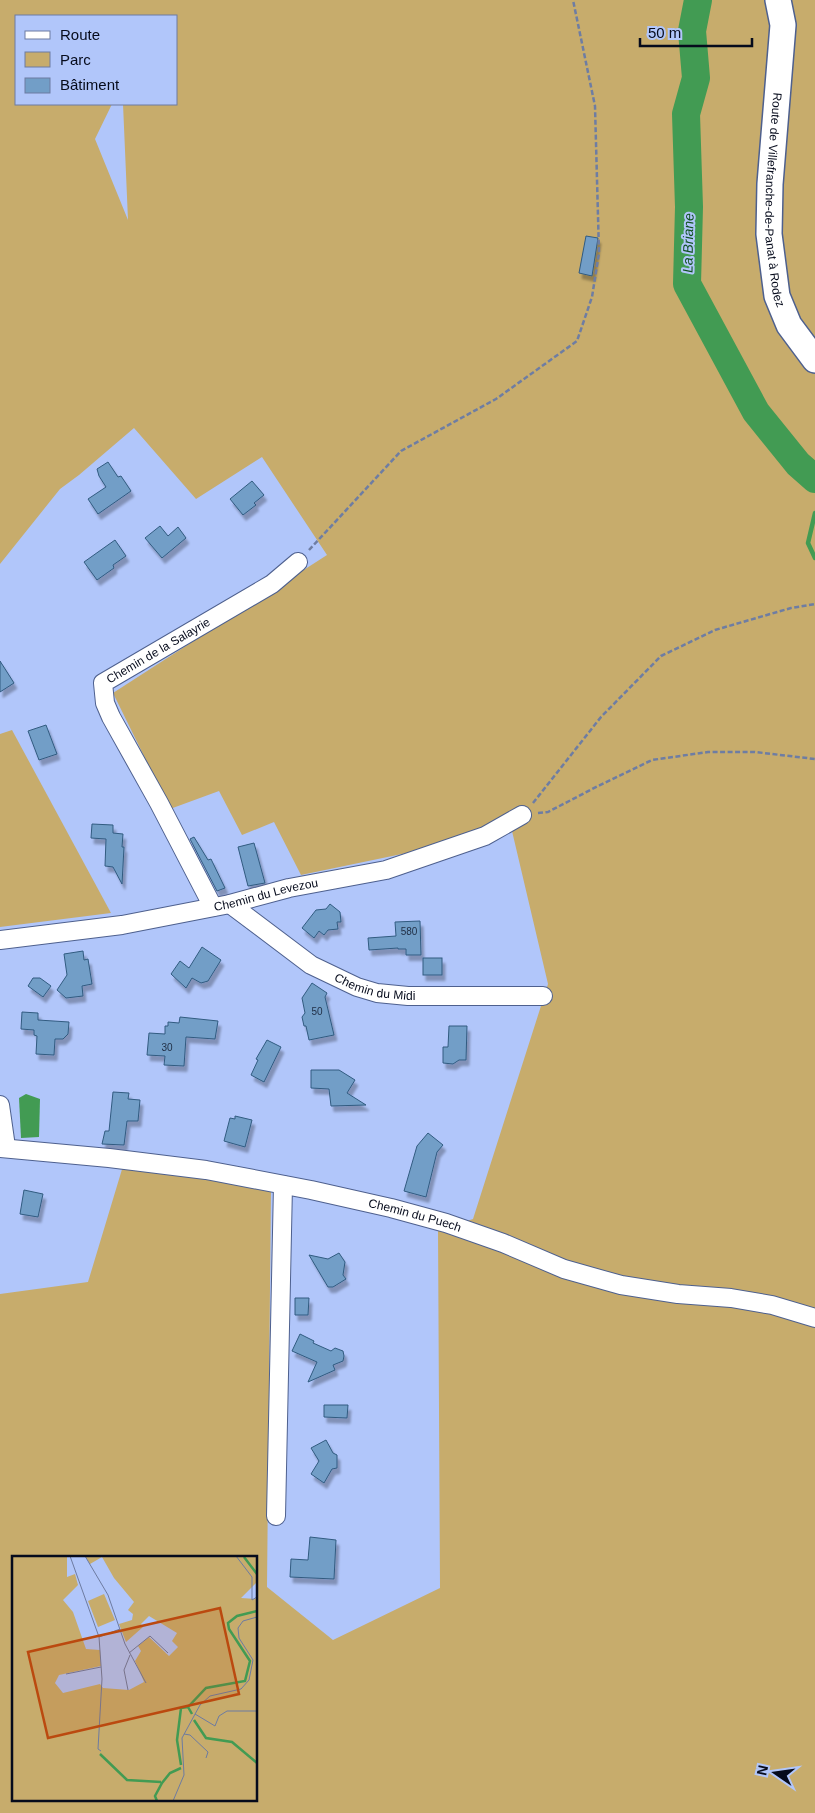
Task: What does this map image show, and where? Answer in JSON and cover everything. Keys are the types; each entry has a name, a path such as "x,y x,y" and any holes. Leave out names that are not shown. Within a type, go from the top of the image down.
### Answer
{"main road":[{"name":"Route de Villefranche-de-Panat à Rodez","path":"778,0 782,25 770,184 769,234 777,296 789,325 815,360"}],"street":[{"name":"Chemin de la Salayrie","path":"221,905 159,803 111,717 105,702 102,683 272,584 298,562"},
{"name":"Chemin du Levezou","path":"0,940 122,925 221,905 289,888 386,870 486,836 522,815"},
{"name":"Chemin du Midi","path":"221,905 311,965 357,987 378,993 408,996 543,996"},
{"path":"0,1105 3,1147"},
{"name":"Chemin du Puech","path":"3,1147 206,1170 283,1185 390,1208 446,1223 503,1243 564,1269 621,1285 678,1294 731,1298 772,1305 815,1318"},
{"path":"276,1516 283,1185"}],"path":[{"path":"298,562 402,451 496,399 577,341 592,297 599,253 595,106 573,0"},
{"path":"522,815 545,790 602,717 661,656 715,630 791,608 815,604"},
{"path":"522,815 548,812 652,760 708,752 755,752 815,759"}],"green space":[{"path":"0,0 815,0 815,1813 0,1813 0,1294 88,1282 123,1166 271,1188 267,1587 333,1640 440,1588 438,1230 473,1219 548,984 512,831 301,875 274,822 242,835 219,791 170,809 113,693 327,555 262,457 196,499 134,428 60,489 0,564","holes":["15,15 178,15 178,105 123,105 128,220 95,139 112,105 15,105"]},
{"path":"12,730 111,913 0,927 0,734"}],"shaded area":[{"path":"26,1094 40,1099 39,1137 21,1138 19,1098"}],"building":[{"path":"586,236 598,238 592,276 579,273"},
{"path":"108,462 131,491 98,514 88,499 106,487 97,469"},
{"path":"252,481 264,495 254,503 256,505 243,515 230,499"},
{"path":"160,526 168,536 178,527 186,538 162,558 145,538"},
{"path":"115,540 126,556 113,565 114,568 97,580 84,562"},
{"path":"0,661 14,683 0,692"},
{"path":"46,725 57,754 39,760 28,731"},
{"path":"92,824 113,825 113,833 123,834 122,884 113,867 105,866 106,839 91,838"},
{"path":"194,837 208,860 211,859 225,888 217,891 190,839"},
{"path":"254,843 265,883 248,886 238,847"},
{"path":"330,904 340,912 341,922 337,922 338,929 328,930 324,935 319,931 314,938 302,928 316,910 326,909"},
{"path":"420,921 421,955 406,955 406,949 398,948 369,950 368,938 396,936 395,922"},
{"path":"202,947 221,960 208,981 201,983 192,978 186,988 171,974 180,961 189,968"},
{"path":"83,951 84,960 88,959 92,984 82,986 83,996 66,998 57,990 67,975 64,954"},
{"path":"423,958 442,958 442,975 423,975"},
{"path":"33,978 40,978 51,986 43,997 28,986"},
{"path":"312,983 327,993 325,997 334,1035 309,1040 302,1017 305,1013 302,998"},
{"path":"22,1012 38,1013 38,1020 69,1022 68,1034 63,1039 55,1039 54,1055 36,1054 37,1036 34,1035 34,1030 21,1029"},
{"path":"180,1017 218,1021 215,1039 186,1037 184,1066 164,1065 165,1056 147,1055 149,1033 165,1034 165,1026 168,1026 168,1022 179,1023"},
{"path":"449,1026 467,1026 466,1060 459,1060 453,1064 443,1063 443,1047 448,1047"},
{"path":"267,1040 281,1047 264,1082 251,1075 258,1060 256,1059"},
{"path":"311,1070 339,1070 355,1080 347,1093 366,1105 331,1106 329,1089 311,1088"},
{"path":"113,1092 129,1093 128,1099 140,1100 138,1121 127,1121 124,1145 102,1144 105,1131 109,1131"},
{"path":"235,1116 252,1120 245,1147 224,1141 230,1118 235,1119"},
{"path":"428,1133 443,1145 437,1152 426,1197 404,1191 417,1146"},
{"path":"24,1190 43,1194 38,1217 20,1214"},
{"path":"339,1253 345,1262 343,1275 346,1279 333,1287 328,1287 309,1255 328,1259"},
{"path":"295,1298 309,1298 308,1315 295,1315"},
{"path":"300,1334 314,1341 313,1343 331,1351 335,1348 343,1351 343,1361 333,1365 335,1370 308,1382 317,1362 292,1351"},
{"path":"324,1405 348,1405 347,1418 324,1417"},
{"path":"326,1440 333,1453 337,1455 337,1468 332,1469 324,1483 311,1474 319,1461 311,1448"},
{"path":"310,1537 336,1540 334,1579 290,1577 291,1559 308,1560"}],"waterway":[{"name":"La Briane","path":"698,0 692,31 696,78 686,114 689,207 687,284 756,412 798,464 815,479"},
{"path":"815,513 808,543 815,558"}]}
